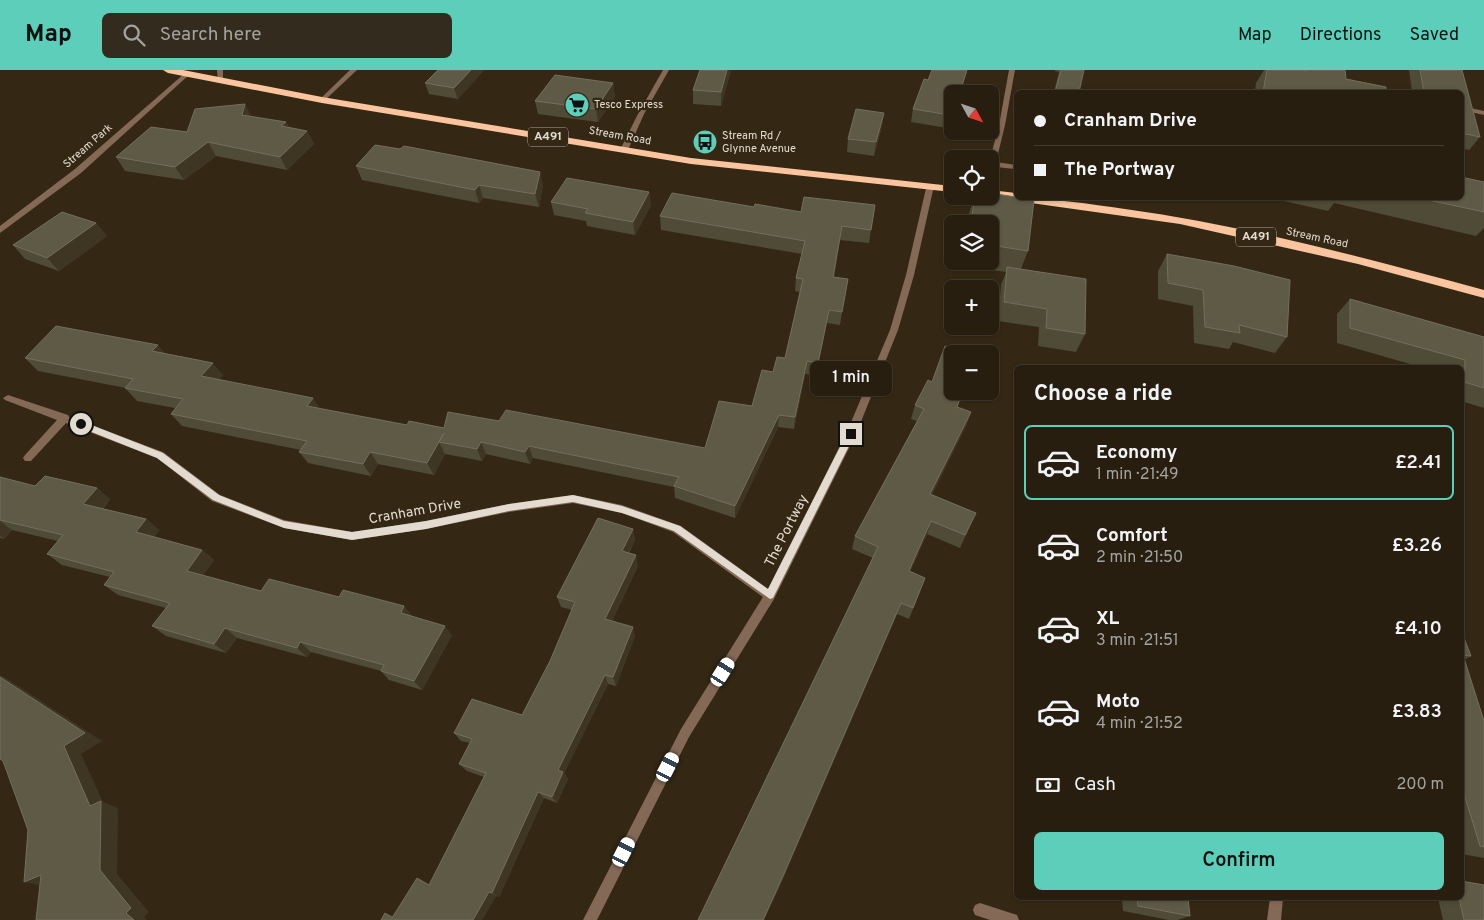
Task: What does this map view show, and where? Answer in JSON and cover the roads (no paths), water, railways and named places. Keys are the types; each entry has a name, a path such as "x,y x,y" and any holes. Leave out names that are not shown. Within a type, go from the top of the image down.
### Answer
{"highway":[{"name":"Stream Road","path":"168,70 221,82 322,100 691,161 944,188"},
{"path":"999,193 1014,196"},
{"name":"Stream Road","path":"1038,200 1180,220 1358,260 1484,294"}],"street":[{"path":"220,70 221,82"},
{"path":"322,100 354,70"},
{"path":"624,150 641,114 666,70"},
{"path":"995,150 1012,70"},
{"name":"Stream Park","path":"0,230 78,171 187,74"},
{"path":"1464,109 1484,113"},
{"path":"999,168 1014,167"},
{"name":"The Portway","path":"590,920 685,733 770,596 851,434 894,330 910,275 930,186"},
{"name":"Cranham Drive","path":"8,398 160,455 216,498 284,524 352,536 426,525 509,508 573,498 622,509 677,529 770,596"},
{"path":"28,458 65,418"},
{"path":"1274,920 1276,900"},
{"path":"980,910 1012,920"}],"place":[{"name":"Tesco Express","path":"577,105"},
{"name":"Stream Rd / Glynne Avenue","path":"705,142"}]}
